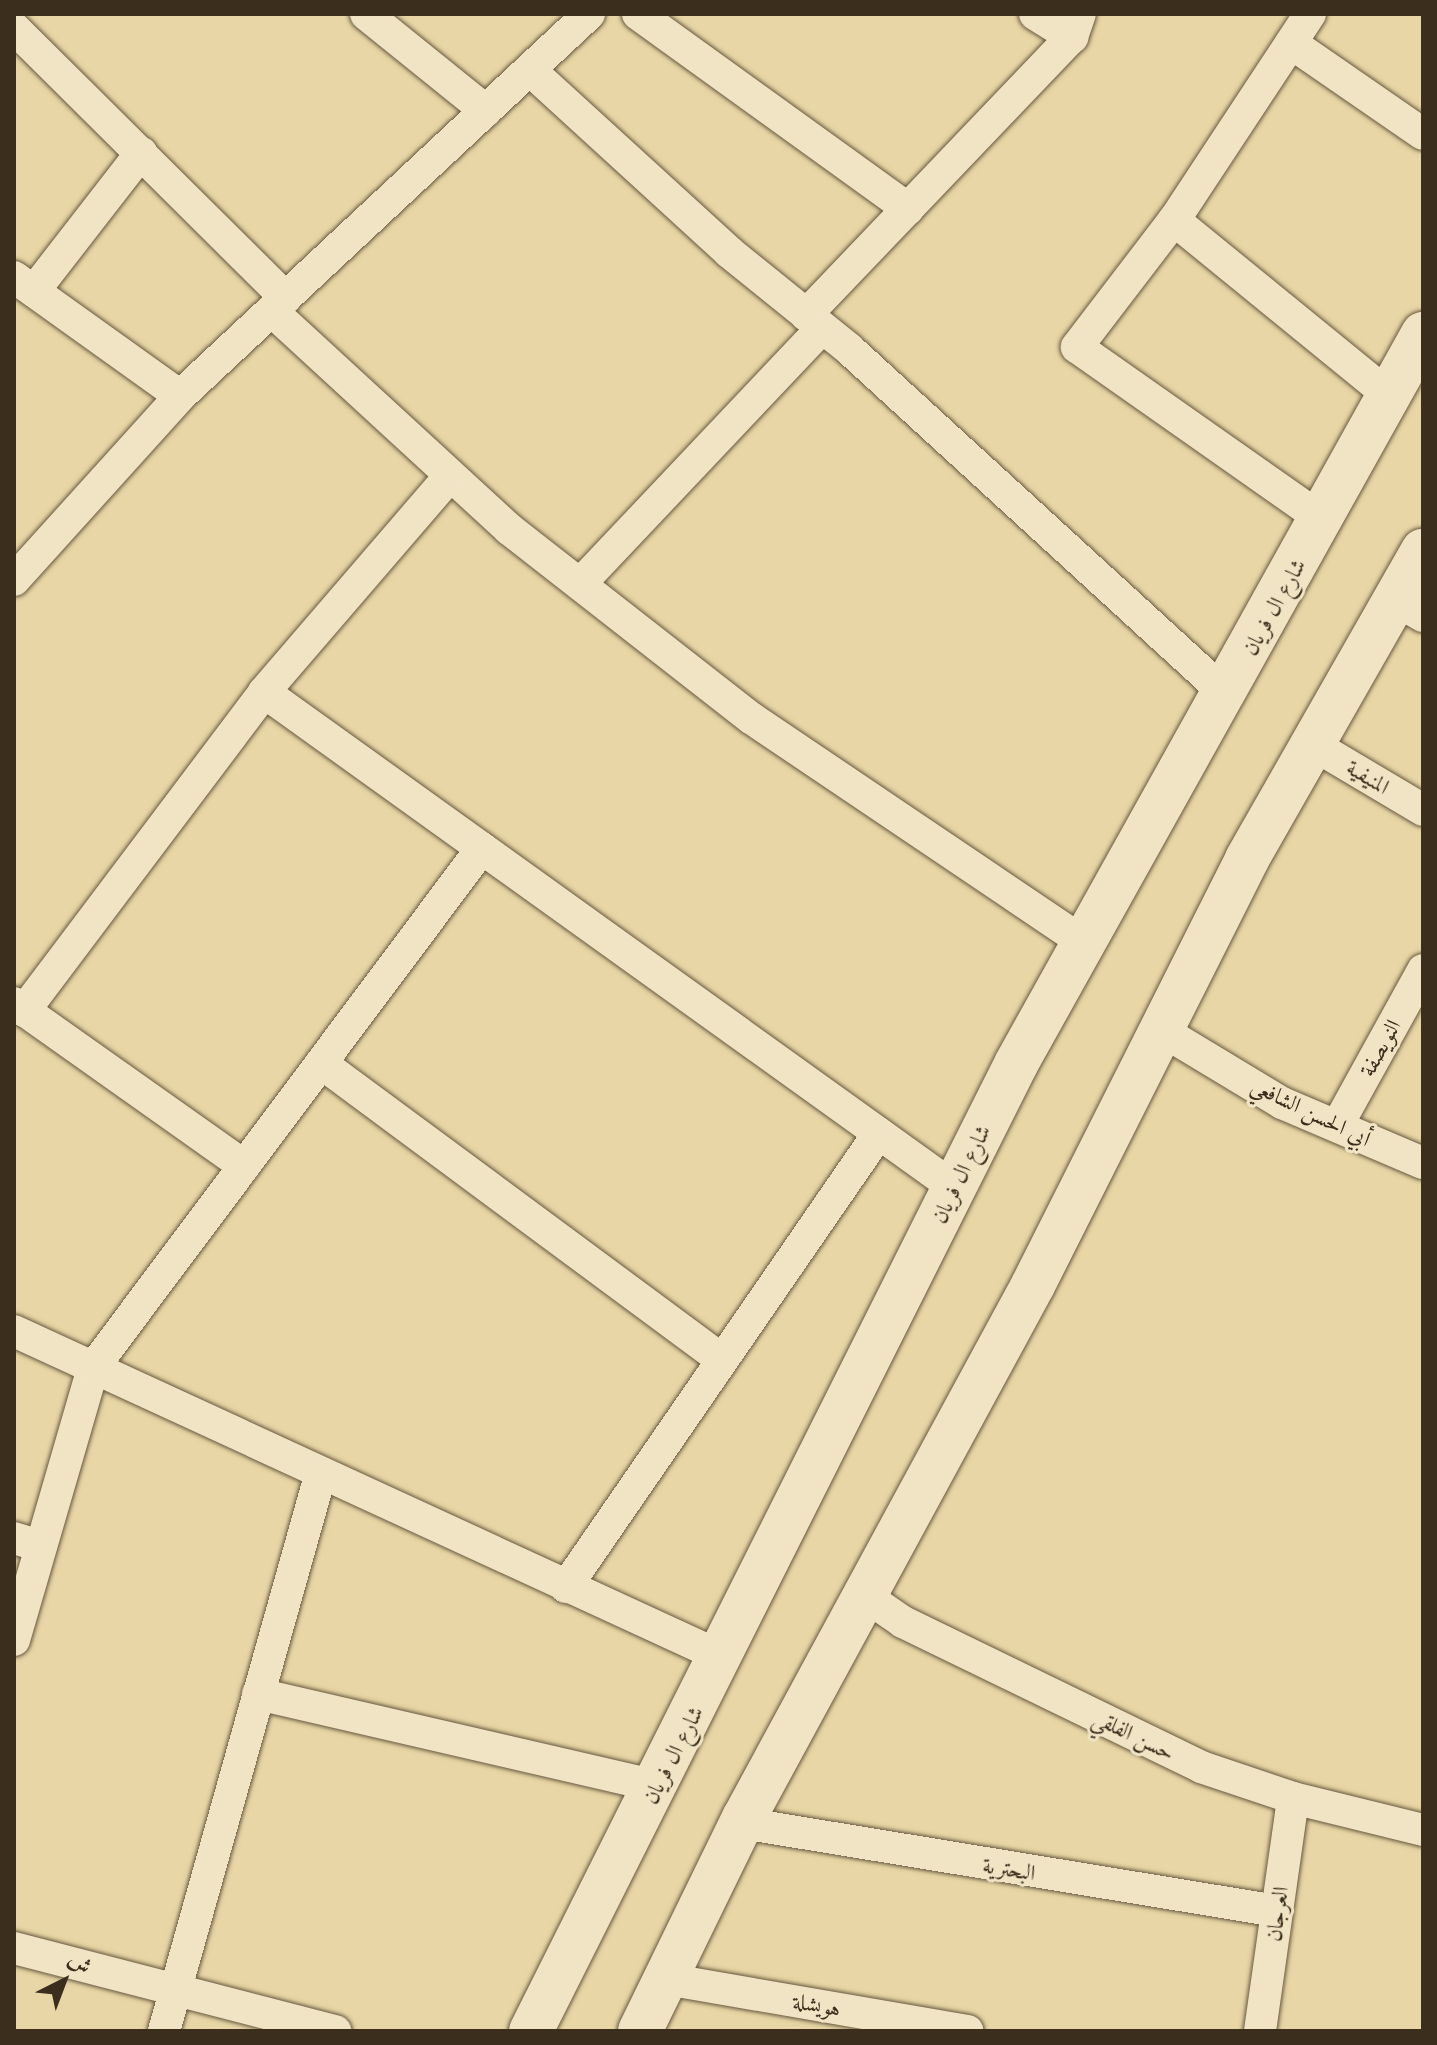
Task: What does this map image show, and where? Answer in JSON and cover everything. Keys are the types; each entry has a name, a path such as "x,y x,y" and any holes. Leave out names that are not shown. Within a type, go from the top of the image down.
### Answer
{"main road":[{"name":"شارع ال فريان","path":"531,2031 722,1657 955,1188 1084,943 1423,334"},
{"path":"640,2031 742,1823 1033,1285 1247,859 1312,744 1409,608 1423,551"}],"street":[{"path":"366,14 486,111"},
{"path":"14,580 180,396 589,14"},
{"path":"638,14 908,209"},
{"path":"580,584 814,321 908,209 1076,26 1035,14"},
{"path":"1310,14 1174,220 1077,347 1322,519"},
{"path":"16,37 141,153 279,304 449,477 751,718 1084,943"},
{"path":"1291,43 1423,134"},
{"path":"530,70 729,252 814,321 1225,693"},
{"path":"141,153 24,284 180,396"},
{"path":"1174,220 1390,396"},
{"path":"244,1166 19,1007 264,692 449,477"},
{"path":"264,692 955,1188"},
{"name":"المنيفية","path":"1312,744 1423,810"},
{"path":"14,1640 28,1542 93,1368 482,848"},
{"name":"النويصفة","path":"1337,1126 1423,970"},
{"name":"أبي الحسن الشافعي","path":"1161,1030 1282,1103 1423,1163"},
{"path":"321,1063 722,1360"},
{"path":"566,1587 879,1133"},
{"path":"14,1331 320,1476 722,1657"},
{"path":"164,2031 320,1476"},
{"name":"حسن الفلقي","path":"864,1595 903,1622 1201,1767 1293,1798 1423,1830"},
{"path":"258,1694 657,1786"},
{"name":"العرجان","path":"1260,2031 1293,1798"},
{"name":"البحترية","path":"742,1823 1277,1911"},
{"path":"14,1948 335,2031"},
{"name":"هويشلة","path":"666,1979 891,2025 968,2031"}]}
